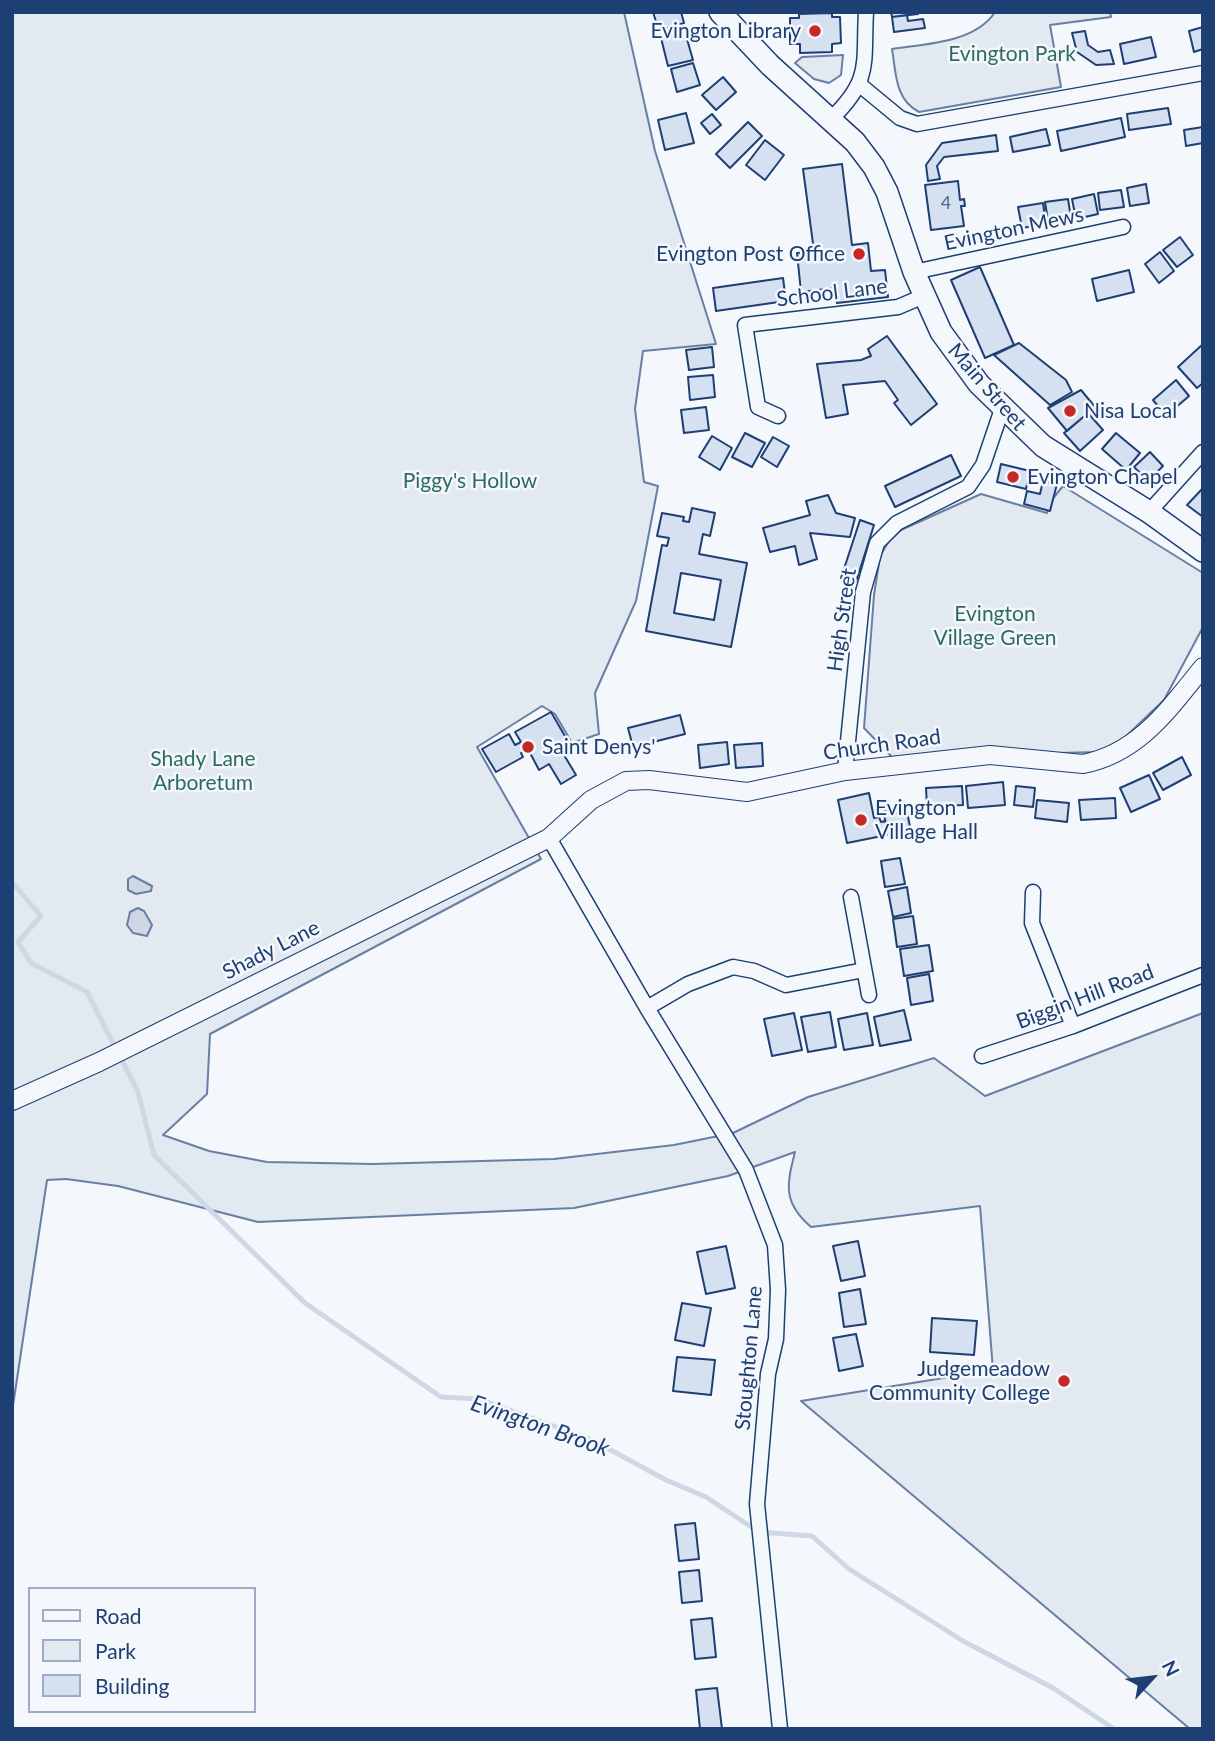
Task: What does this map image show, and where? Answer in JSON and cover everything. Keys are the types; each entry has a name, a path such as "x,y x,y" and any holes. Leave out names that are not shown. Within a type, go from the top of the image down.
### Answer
{"main road":[{"name":"Main Street","path":"720,12 770,65 832,118 855,142 887,192 923,296 941,332 958,358 1002,409 1043,446 1149,512 1203,551"}],"street":[{"path":"832,118 852,99 860,85 864,67 866,12"},
{"path":"860,85 901,118 917,124 1203,73"},
{"name":"Evington Mews","path":"914,272 1123,227"},
{"name":"School Lane","path":"758,407 745,325 898,307 923,296"},
{"path":"745,415 758,407 778,416"},
{"name":"High Street","path":"845,771 863,592 877,543 897,523 968,487 983,465 1002,409"},
{"path":"1149,512 1203,452"},
{"name":"Church Road","path":"549,838 591,800 626,781 649,780 747,792 845,771 990,755 1083,764 1105,760 1134,744 1174,704 1203,667"},
{"name":"Stoughton Lane","path":"549,838 647,1008 746,1171 775,1245 778,1290 776,1339 768,1374 757,1504 780,1729"},
{"name":"Shady Lane","path":"12,1101 99,1062 549,838"},
{"path":"1033,892 1032,923 1073,1026"},
{"path":"851,897 869,995"},
{"path":"647,1008 688,984 733,967 754,971 786,985 864,970"},
{"name":"Biggin Hill Road","path":"982,1056 1073,1026 1203,975"}],"green space":[{"path":"12,12 624,12 655,151 716,344 643,351 635,409 644,482 658,486 636,601 595,693 599,734 572,743 555,714 542,706 477,747 541,859 210,1034 207,1094 163,1135 209,1151 267,1162 373,1164 554,1159 674,1145 733,1133 808,1097 934,1058 985,1096 1203,1013 1203,1729 1190,1729 801,1401 993,1370 980,1206 811,1227 795,1209 789,1192 795,1152 728,1176 574,1208 258,1222 118,1186 66,1179 47,1180 12,1412"},
{"name":"Evington Park","path":"995,12 1110,12 1111,17 1050,25 1061,87 919,112 911,107 898,85 892,49 962,36 986,22"},
{"path":"843,55 841,75 829,83 814,79 795,63 802,57"},
{"name":"Evington Village Green","path":"1063,486 1203,573 1203,627 1164,700 1121,741 1099,752 892,757 864,728 874,595 880,556 889,541 901,530 981,494 1047,513 1050,502"}],"shaded area":[{"path":"133,876 152,886 151,891 136,894 128,890 128,879"},
{"path":"138,908 144,911 152,925 147,936 133,933 127,925 130,912"}],"building":[{"path":"653,12 681,12 684,23 659,31"},
{"path":"891,12 918,12 918,14 892,17"},
{"name":"Evington Library","path":"832,13 832,17 840,17 841,43 832,44 832,52 800,53 800,44 790,44 790,18 799,18 799,14"},
{"path":"907,15 908,21 923,19 925,28 894,32 892,17"},
{"path":"1203,27 1203,49 1194,52 1189,31"},
{"path":"1085,31 1088,45 1098,52 1110,50 1114,64 1096,65 1077,52 1072,33"},
{"path":"685,32 693,60 668,66 661,38"},
{"path":"1151,37 1156,57 1124,64 1120,44"},
{"path":"693,63 700,85 677,92 671,69"},
{"path":"723,77 736,92 716,110 702,95"},
{"path":"1168,108 1171,124 1129,130 1127,114"},
{"path":"686,113 694,143 665,150 658,120"},
{"path":"712,114 721,125 710,134 701,123"},
{"path":"1121,118 1125,137 1061,151 1057,131"},
{"path":"748,122 762,136 730,168 716,154"},
{"path":"1203,127 1203,143 1186,146 1184,130"},
{"path":"1046,129 1050,145 1013,152 1010,137"},
{"path":"996,135 998,151 944,157 937,166 940,179 928,181 926,165 942,143"},
{"path":"765,140 784,155 765,180 746,165"},
{"path":"842,164 852,245 868,243 871,271 885,270 888,297 837,303 835,288 801,292 797,253 814,251 803,169"},
{"path":"958,181 960,200 964,199 965,206 961,206 964,226 931,230 925,185"},
{"path":"1146,184 1149,203 1130,206 1127,188"},
{"path":"1121,190 1124,207 1100,210 1098,193"},
{"path":"1094,194 1098,214 1076,219 1072,199"},
{"path":"1068,199 1071,218 1048,221 1045,202"},
{"path":"1043,203 1046,224 1022,228 1018,207"},
{"path":"1180,237 1193,255 1177,267 1163,250"},
{"path":"1160,252 1174,271 1159,283 1145,264"},
{"path":"980,267 1014,345 985,358 951,280"},
{"path":"1129,270 1134,292 1097,301 1092,279"},
{"path":"783,278 786,301 716,311 713,288"},
{"path":"887,336 937,404 911,425 894,403 898,400 885,381 843,385 848,414 826,418 817,364 861,360 871,356 868,349"},
{"path":"1019,343 1066,380 1072,392 1050,405 994,355"},
{"path":"1203,344 1203,383 1197,388 1178,367"},
{"path":"712,347 714,367 689,370 686,350"},
{"path":"713,375 715,397 690,400 688,377"},
{"path":"1176,380 1189,396 1166,416 1153,400"},
{"name":"Nisa Local","path":"1081,390 1095,407 1067,431 1048,408"},
{"path":"706,407 709,430 684,433 681,410"},
{"path":"1088,413 1103,430 1080,451 1064,433"},
{"path":"745,433 765,443 752,467 732,457"},
{"path":"1116,433 1140,453 1126,470 1102,449"},
{"path":"712,436 732,448 720,470 699,457"},
{"path":"773,437 789,446 777,467 761,457"},
{"path":"1150,452 1163,466 1148,481 1134,467"},
{"path":"951,455 961,476 895,507 885,486"},
{"name":"Evington Chapel","path":"1001,464 1030,471 1026,489 997,482"},
{"path":"1043,481 1057,484 1050,511 1024,504 1027,491 1040,494"},
{"path":"1203,488 1203,517 1187,505"},
{"path":"828,495 836,513 855,518 850,537 810,533 817,559 799,565 795,546 770,552 763,528 810,515 806,501"},
{"path":"692,508 715,513 710,536 703,534 699,554 747,563 731,647 646,631 662,545 667,546 669,538 657,536 662,513 684,517 683,521 689,522","holes":["681,573 721,580 714,620 674,613"]},
{"path":"860,520 874,525 856,582 841,578"},
{"name":"Saint Denys'","path":"551,712 573,750 564,755 576,775 561,784 549,764 539,770 528,749 521,753 523,757 496,772 482,749 509,734 515,745 521,742 515,732"},
{"path":"680,715 685,734 633,747 628,728"},
{"path":"727,742 729,764 700,768 698,745"},
{"path":"762,743 763,766 736,768 734,745"},
{"path":"1182,757 1191,775 1163,790 1153,773"},
{"path":"1149,775 1160,799 1131,812 1120,788"},
{"path":"1003,782 1005,805 968,808 966,786"},
{"path":"962,786 963,805 927,807 926,788"},
{"path":"1016,786 1035,788 1033,807 1014,805"},
{"name":"Evington Village Hall","path":"869,793 874,818 879,817 881,822 885,821 887,835 847,843 838,800"},
{"path":"1115,798 1116,818 1081,820 1079,800"},
{"path":"1037,800 1069,803 1067,822 1035,818"},
{"path":"896,808 897,813 907,811 910,827 888,832 883,811"},
{"path":"900,858 905,884 885,887 881,861"},
{"path":"907,887 911,913 893,917 888,891"},
{"path":"913,916 917,944 897,947 893,919"},
{"path":"929,945 933,971 904,976 900,949"},
{"path":"929,974 933,1001 911,1005 907,978"},
{"path":"904,1010 911,1040 880,1046 874,1017"},
{"path":"830,1012 836,1047 808,1052 801,1017"},
{"path":"794,1013 802,1050 772,1056 764,1019"},
{"path":"867,1013 873,1045 844,1050 838,1019"},
{"path":"858,1241 865,1276 841,1281 833,1246"},
{"path":"726,1246 735,1288 706,1294 697,1252"},
{"path":"860,1289 866,1324 844,1327 839,1293"},
{"path":"682,1303 711,1308 704,1346 675,1340"},
{"path":"932,1318 977,1321 974,1355 930,1352"},
{"path":"856,1334 863,1366 839,1371 833,1338"},
{"path":"677,1357 715,1360 711,1395 673,1391"},
{"path":"695,1523 699,1559 679,1561 675,1525"},
{"path":"699,1570 702,1601 682,1603 679,1572"},
{"path":"712,1618 716,1657 695,1659 691,1620"},
{"path":"717,1688 722,1729 700,1729 696,1690"}],"waterway":[{"name":"Evington Brook","path":"12,882 41,916 18,942 31,963 87,992 138,1092 154,1155 305,1303 441,1397 479,1399 592,1440 666,1480 706,1497 759,1532 812,1536 849,1569 963,1641 1053,1688 1114,1729"}],"place":[{"name":"Evington Library","path":"815,31"},
{"name":"Evington Post Office","path":"859,254"},
{"name":"Nisa Local","path":"1070,411"},
{"name":"Evington Chapel","path":"1013,477"},
{"name":"Saint Denys'","path":"528,747"},
{"name":"Evington Village Hall","path":"861,820"},
{"name":"Judgemeadow Community College","path":"1064,1381"}],"park label":[{"name":"Piggy's Hollow","path":"470,481"},
{"name":"Shady Lane Arboretum","path":"203,771"}]}
